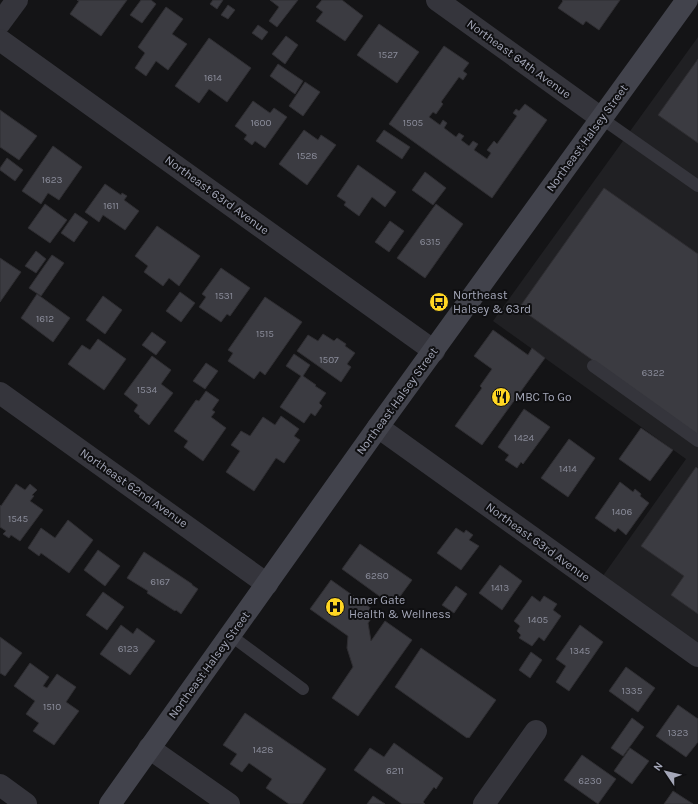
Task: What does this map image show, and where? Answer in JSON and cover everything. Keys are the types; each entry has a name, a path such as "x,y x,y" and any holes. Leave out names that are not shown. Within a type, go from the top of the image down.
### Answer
{"main road":[{"name":"Northeast Halsey Street","path":"110,804 378,427 687,0"}],"street":[{"path":"0,23 17,0"},
{"name":"Northeast 64th Avenue","path":"437,0 601,118"},
{"name":"Northeast 63rd Avenue","path":"0,40 434,351"},
{"name":"Northeast 62nd Avenue","path":"0,393 267,584"},
{"name":"Northeast 63rd Avenue","path":"378,427 698,656"},
{"path":"484,804 536,731"},
{"path":"149,748 229,804"},
{"path":"0,785 26,804"}],"lane":[{"path":"601,118 698,186"},
{"path":"593,366 698,441"},
{"path":"230,635 303,689"}],"shaded area":[{"path":"698,37 698,660 595,587 686,459 493,321"}],"building":[{"path":"77,0 127,0 101,36 70,14 79,1"},
{"path":"141,0 151,0 156,4 142,23 130,15"},
{"path":"213,0 223,0 217,9 210,4"},
{"path":"270,0 298,0 277,27 269,21 279,7"},
{"path":"322,0 342,0 363,16 345,41 316,21 323,12 316,7"},
{"path":"562,0 620,0 599,30 586,21 583,25 558,8 563,1"},
{"path":"228,5 235,10 228,19 221,15"},
{"path":"166,7 183,19 172,34 187,44 168,70 156,61 146,76 135,68 145,53 138,47"},
{"path":"379,24 419,52 397,83 357,55"},
{"path":"258,25 268,32 262,40 252,33"},
{"path":"286,36 298,45 285,64 272,54"},
{"path":"209,38 251,68 227,102 209,89 199,103 175,86"},
{"path":"444,46 469,63 463,71 467,74 463,80 459,77 441,102 443,104 436,114 433,112 429,117 440,125 443,120 447,123 444,128 456,137 459,133 464,136 461,140 469,146 473,141 478,144 474,150 487,159 491,153 487,150 494,141 497,144 517,116 513,113 516,109 519,111 525,104 547,120 492,198 389,124"},
{"path":"698,59 698,143 658,115"},
{"path":"278,64 303,81 295,94 270,76"},
{"path":"305,82 320,92 303,116 289,106"},
{"path":"253,101 270,113 274,108 287,117 265,148 255,141 252,145 244,139 247,135 235,126"},
{"path":"0,110 37,136 19,160 0,147"},
{"path":"304,130 318,140 321,135 336,145 307,185 279,164"},
{"path":"384,130 410,147 402,159 376,141"},
{"path":"53,146 82,167 59,200 48,193 41,204 22,191"},
{"path":"7,158 23,170 15,181 0,170"},
{"path":"358,165 396,192 385,207 372,197 359,216 344,205 346,202 337,196"},
{"path":"425,172 446,188 433,205 412,190"},
{"path":"105,184 121,195 122,193 127,196 124,200 139,211 125,230 103,215 99,222 85,212"},
{"path":"604,188 698,254 698,435 519,308"},
{"path":"45,204 67,220 50,243 28,228"},
{"path":"436,204 463,224 425,278 397,258"},
{"path":"75,213 88,222 74,242 61,233"},
{"path":"390,221 404,231 389,252 375,242"},
{"path":"157,226 200,256 179,286 169,278 163,286 144,272 148,266 135,256"},
{"path":"36,251 46,259 36,273 25,266"},
{"path":"52,255 64,263 41,296 29,288"},
{"path":"0,258 21,272 0,302"},
{"path":"221,268 250,288 230,316 227,314 221,322 199,307 206,297 202,294"},
{"path":"180,292 195,303 181,322 166,311"},
{"path":"37,294 70,318 53,342 21,318"},
{"path":"103,296 122,310 105,334 86,320"},
{"path":"265,297 302,322 265,375 260,371 254,379 228,361 233,353 228,350"},
{"path":"493,330 528,355 532,348 545,358 482,445 455,426 482,388 480,386 492,369 474,356"},
{"path":"152,332 166,342 156,355 142,345"},
{"path":"323,334 334,341 337,338 355,353 347,364 351,367 341,382 297,351 308,335 318,341"},
{"path":"98,339 126,359 104,390 68,364 82,345 90,350"},
{"path":"294,354 310,365 303,376 326,393 319,403 322,406 315,416 311,413 304,423 280,407 301,376 286,366"},
{"path":"152,356 171,370 161,384 173,393 149,425 134,411 138,405 124,394"},
{"path":"206,363 218,371 205,389 193,381"},
{"path":"206,391 219,400 212,410 215,412 211,417 226,428 203,461 184,447 188,441 174,431 196,400 199,401"},
{"path":"524,409 550,427 523,464 521,462 517,468 505,460 509,455 498,447"},
{"path":"281,416 299,429 294,436 300,440 284,463 276,458 254,491 226,472 240,451 231,445 241,431 250,436 263,417 275,425"},
{"path":"641,428 673,450 650,481 619,459"},
{"path":"569,439 595,458 568,497 541,478"},
{"path":"696,467 698,469 698,614 671,595 684,576 641,546"},
{"path":"620,482 633,492 635,489 641,494 640,496 649,503 626,535 618,528 615,532 595,518"},
{"path":"16,484 25,490 30,484 37,490 32,495 34,496 30,501 43,510 20,541 11,535 9,538 3,534 6,531 0,527 0,505 1,506"},
{"path":"68,520 93,540 69,573 41,553 39,556 28,548 41,528 55,538"},
{"path":"456,528 464,533 466,530 473,535 469,540 479,546 461,570 437,553"},
{"path":"360,544 412,580 393,606 342,569"},
{"path":"98,550 120,566 105,586 84,570"},
{"path":"144,552 198,589 181,614 147,593 148,591 127,578"},
{"path":"500,565 522,581 502,610 479,593"},
{"path":"331,580 376,612 368,623 371,641 385,621 412,640 358,716 332,698 353,667 347,648 348,636 310,609"},
{"path":"456,586 467,594 454,613 442,605"},
{"path":"103,592 124,607 107,630 86,615"},
{"path":"532,596 540,602 544,596 557,604 553,610 561,616 544,641 539,637 532,646 519,638 521,635 517,631 520,626 514,621"},
{"path":"121,625 133,634 137,628 155,641 130,675 100,654"},
{"path":"580,625 603,642 569,691 556,682 566,666 556,659"},
{"path":"0,637 22,653 5,676 0,673"},
{"path":"421,648 496,700 469,738 395,687"},
{"path":"531,652 542,660 530,678 519,670"},
{"path":"30,663 49,677 43,686 47,688 57,674 76,687 66,702 79,711 54,745 33,731 39,723 26,714 35,701 14,686"},
{"path":"626,667 655,688 638,712 609,691"},
{"path":"678,705 698,719 698,742 686,757 656,736"},
{"path":"245,713 326,769 302,804 289,804 266,788 272,779 249,763 242,772 230,764 237,754 223,745"},
{"path":"632,718 644,727 623,756 611,748"},
{"path":"394,743 443,778 436,789 434,787 423,802 425,804 402,804 354,770 370,748 384,757"},
{"path":"630,748 649,761 632,784 614,771"},
{"path":"582,755 616,779 598,804 564,780"},
{"path":"673,791 693,804 664,804"},
{"path":"373,796 385,804 367,804"}],"place":[{"name":"Northeast Halsey & 63rd","path":"439,302"},
{"name":"MBC To Go","path":"501,397"},
{"name":"Inner Gate Health & Wellness","path":"335,607"}]}
